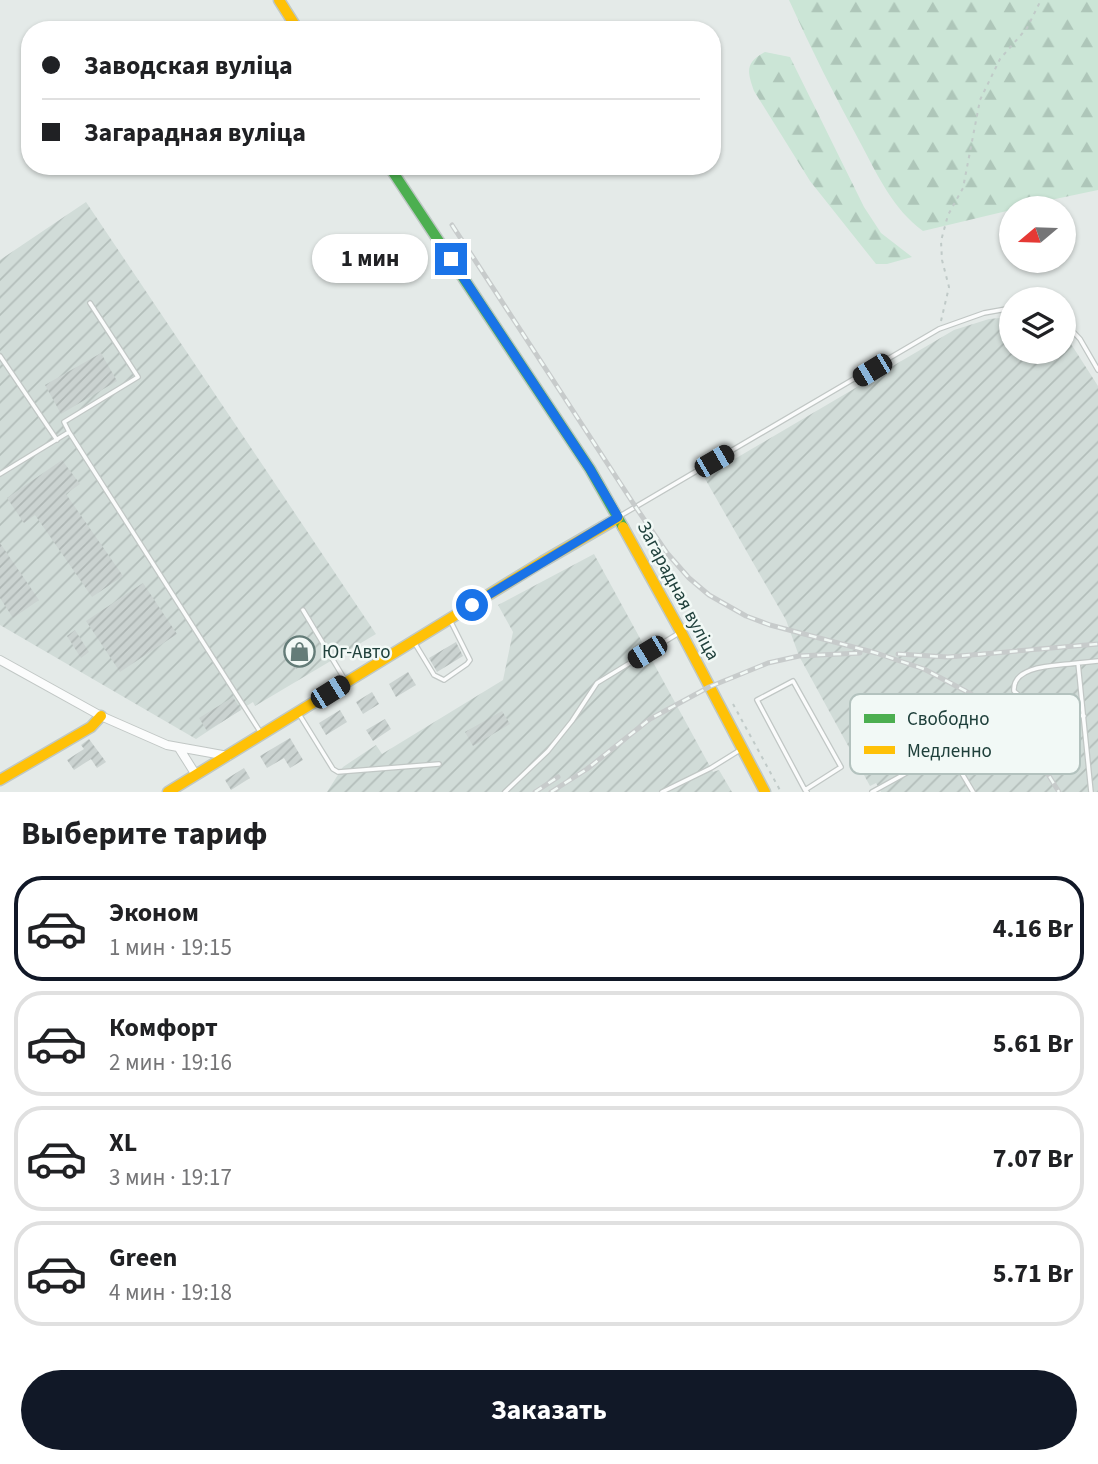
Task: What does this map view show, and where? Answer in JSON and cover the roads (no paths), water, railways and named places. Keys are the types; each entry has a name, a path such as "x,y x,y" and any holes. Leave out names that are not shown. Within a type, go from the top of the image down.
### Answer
{"main road":[{"path":"279,0 292,21"},
{"name":"Загарадная вуліца","path":"395,175 590,469 681,632 765,792"},
{"path":"168,792 618,517"},
{"path":"0,780 91,727 101,716"}],"street":[{"path":"0,660 101,716 179,748 228,756"},
{"path":"179,748 196,775"}],"lane":[{"path":"90,303 138,377 64,422 262,735"},
{"path":"618,517 939,329 999,310"},
{"path":"1076,336 1098,370"},
{"path":"0,356 57,440"},
{"path":"0,474 69,432"},
{"path":"303,610 347,682"},
{"path":"413,640 434,675 444,680 470,660 449,619"},
{"path":"505,792 548,751 572,721 597,682 681,632"},
{"path":"1017,694 1014,685 1019,676 1026,673 1098,661"},
{"path":"1078,663 1091,792"},
{"path":"793,681 841,767 806,791 757,701 793,681"},
{"path":"298,712 333,769 338,772 354,773 439,764"},
{"path":"1080,716 1084,716"},
{"path":"662,792 742,749"},
{"path":"872,792 905,774"},
{"path":"962,774 973,792"}],"railway":[{"path":"452,225 635,506 667,553 689,578 709,595 746,616 924,669 971,694"},
{"path":"898,654 948,657 1098,644"},
{"path":"551,792 587,769 650,719 709,687 768,663 799,656 860,653"},
{"path":"1048,774 1059,792"},
{"path":"535,792 558,777"}],"place":[{"name":"Юг-Авто","path":"299,652"}]}
